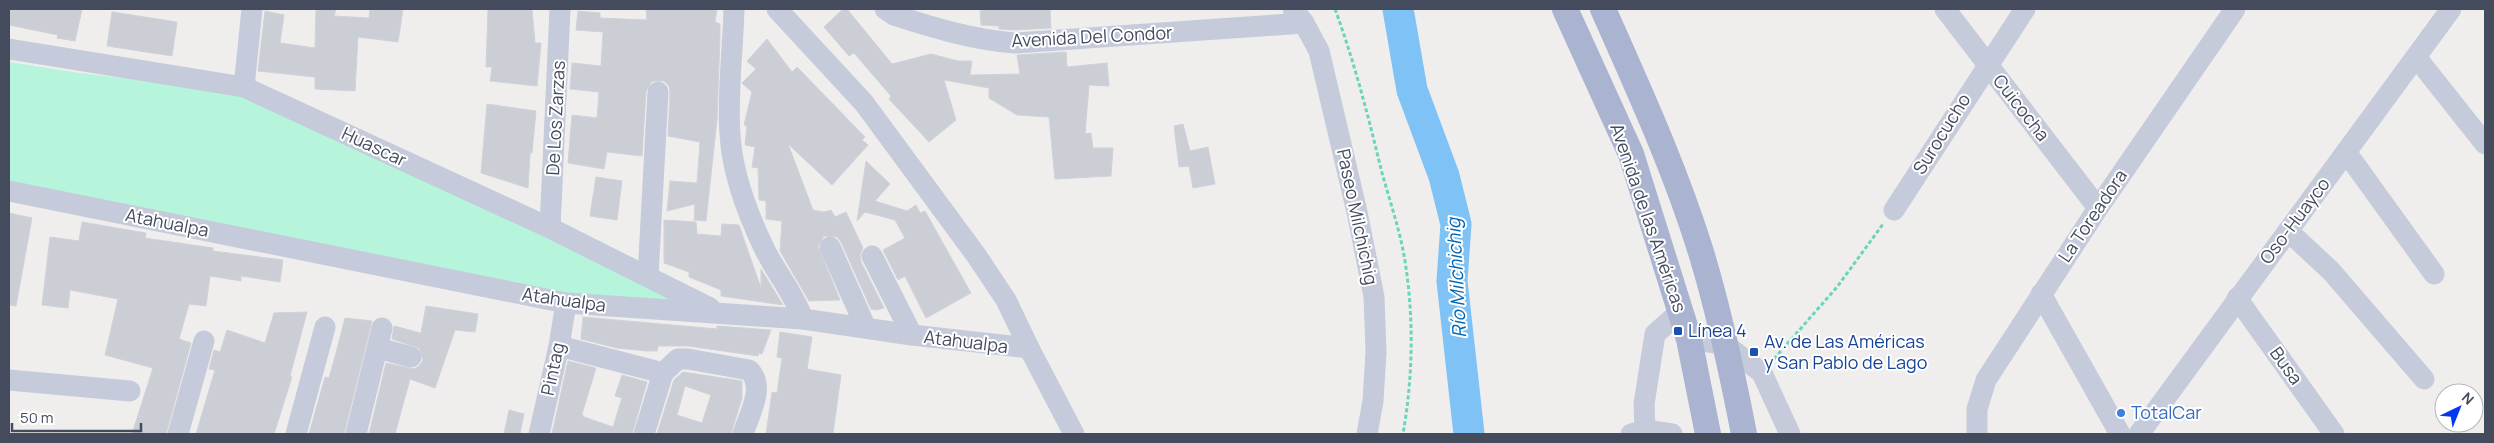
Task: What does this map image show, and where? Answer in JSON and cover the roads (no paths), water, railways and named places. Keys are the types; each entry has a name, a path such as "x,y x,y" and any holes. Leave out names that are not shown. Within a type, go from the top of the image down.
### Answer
{"main road":[{"name":"Avenida de las Américas","path":"1565,9 1630,154 1689,339 1708,434"},
{"name":"Avenida de las Américas","path":"1602,9 1661,139 1700,249 1726,345 1744,434"}],"street":[{"path":"244,86 252,9"},
{"name":"De Los Zarzas","path":"550,228 560,9"},
{"path":"734,9 730,134 733,156 741,188 765,249 797,301 804,319"},
{"path":"777,9 864,103 976,255 1006,300 1030,348"},
{"name":"Avenida Del Condor","path":"885,9 901,17 969,36 1015,43 1298,16"},
{"name":"Cuicocha","path":"1945,9 2098,208"},
{"name":"Surocucho","path":"1894,210 1987,64 2025,9"},
{"name":"La Toreadora","path":"1977,434 1977,409 1986,380 2098,208 2234,9"},
{"name":"Oso-Huayco","path":"2139,434 2451,9"},
{"name":"Paseo Milchichig","path":"1298,16 1319,51 1357,212 1374,297 1376,352 1373,401 1367,434"},
{"name":"Huascar","path":"9,49 244,86 550,228 718,312"},
{"path":"2416,57 2485,144"},
{"path":"648,276 658,92"},
{"path":"2346,152 2434,274"},
{"name":"Atahualpa","path":"9,191 566,303 804,319 912,335 1030,348 1074,434"},
{"path":"2288,231 2331,271 2424,379"},
{"path":"830,247 866,328"},
{"path":"872,256 912,335"},
{"path":"2041,294 2120,434"},
{"name":"Busa","path":"2237,298 2334,434"},
{"name":"Pintag","path":"539,434 559,346 566,303"},
{"path":"1672,434 1638,432 1655,334 1680,312"},
{"path":"296,434 325,327"},
{"path":"356,434 380,338 411,357"},
{"path":"1689,339 1726,345 1762,373 1790,434"},
{"path":"178,434 204,341"},
{"path":"559,346 663,373"},
{"path":"644,434 663,373 678,359 688,359 749,370 756,376 758,387 743,434"},
{"path":"9,380 130,392"}],"waterway":[{"name":"Río Milchichig","path":"1398,9 1412,90 1444,176 1456,224 1452,281 1469,434"}],"place":[{"name":"Línea 4","path":"1678,331"},
{"name":"Av. de Las Américas y San Pablo de Lago","path":"1754,352"},
{"name":"TotalCar","path":"2121,413"}]}
